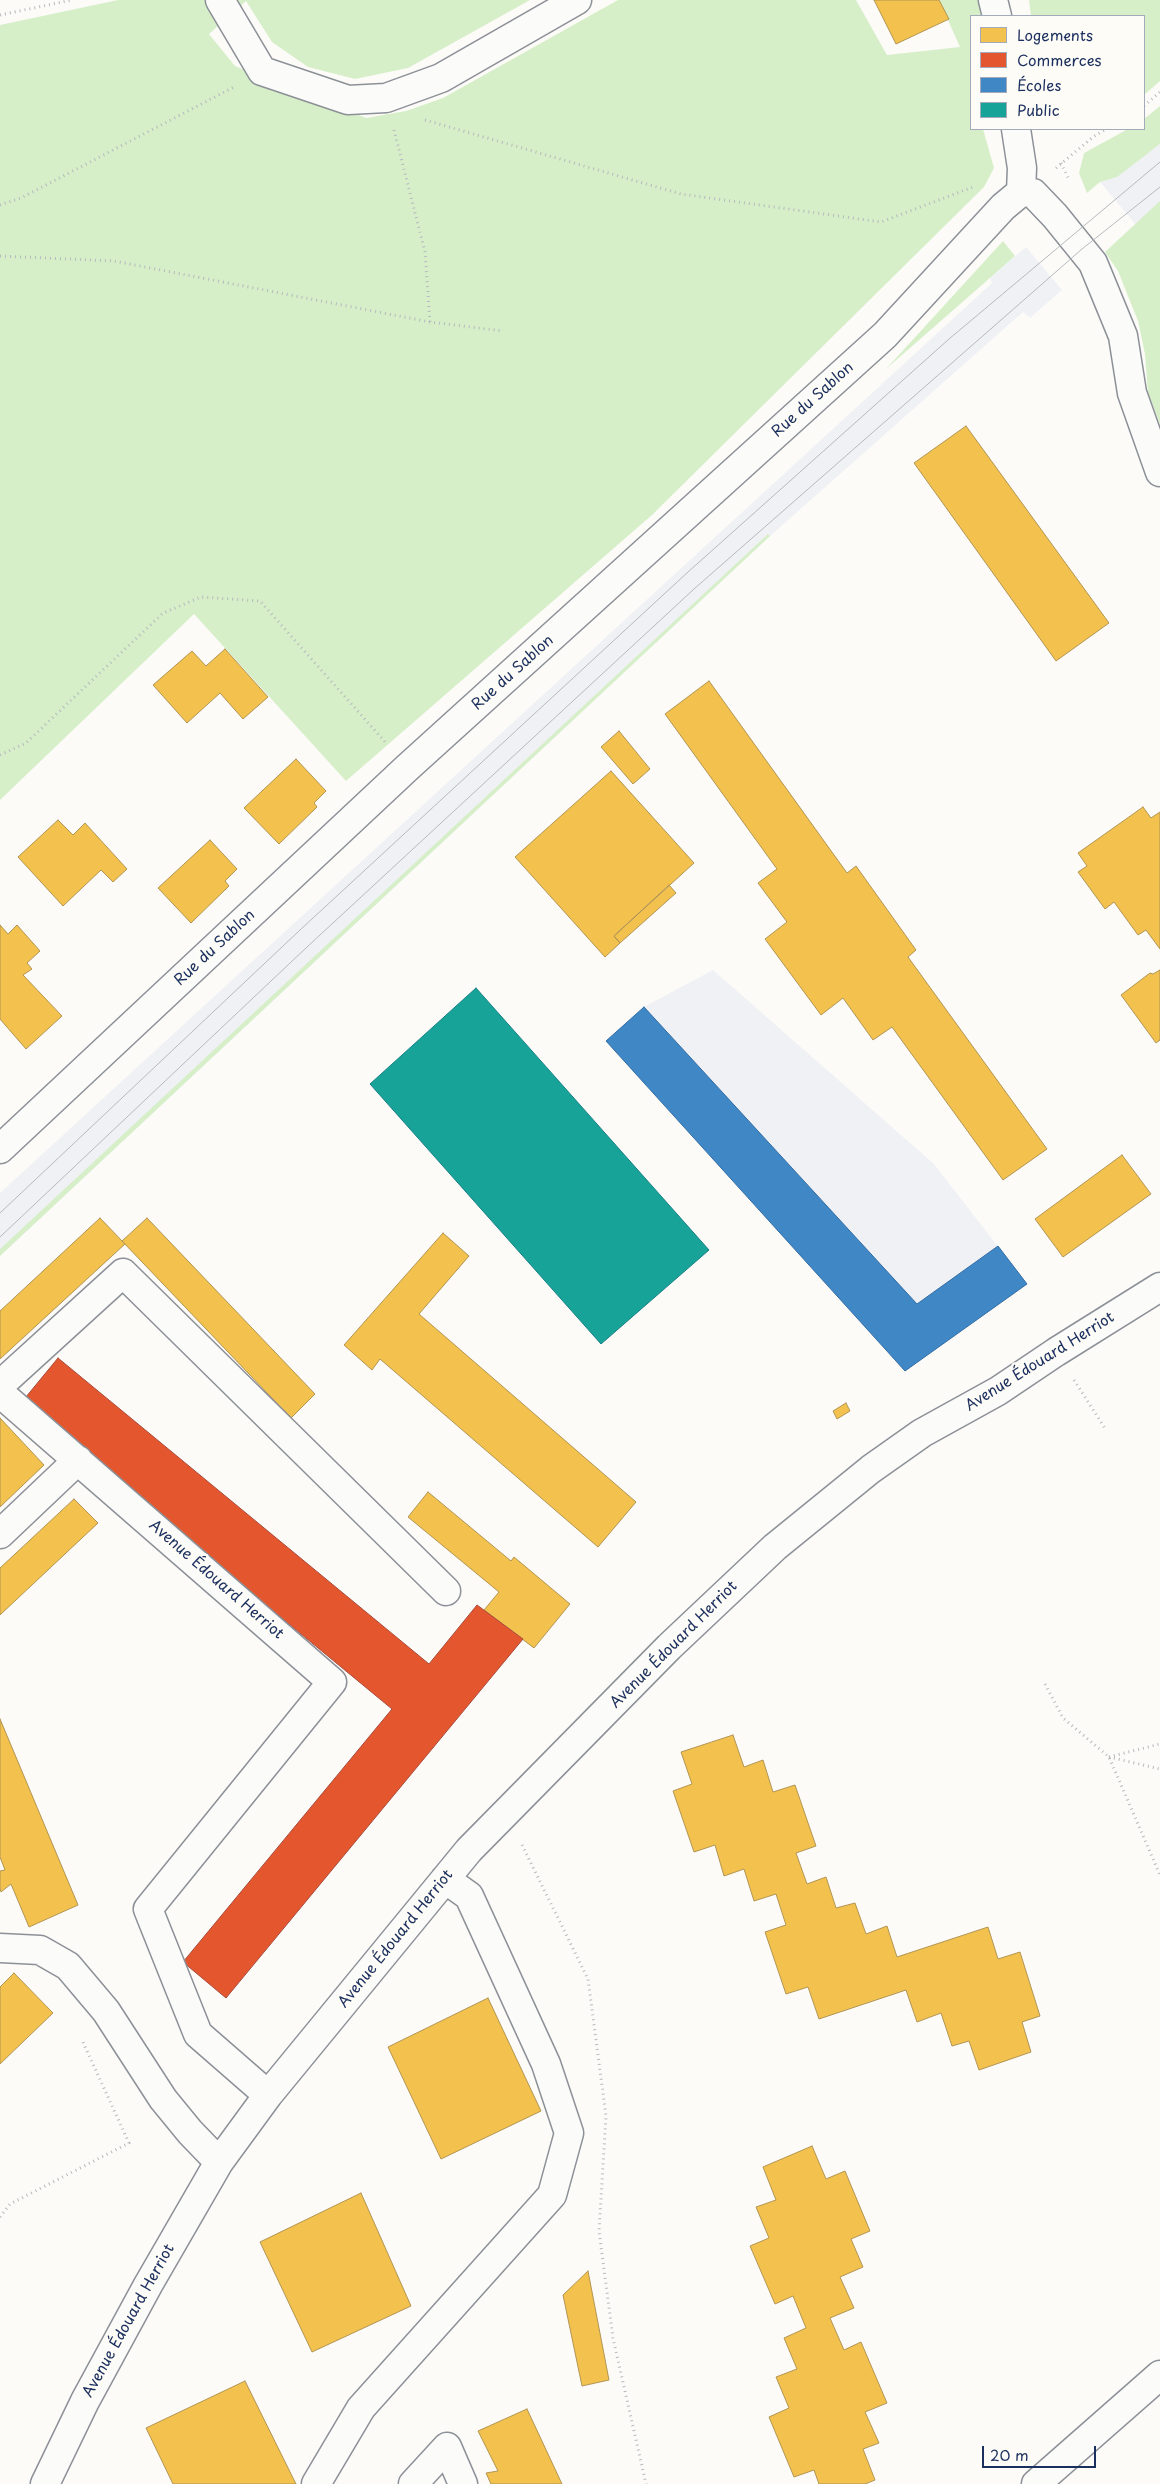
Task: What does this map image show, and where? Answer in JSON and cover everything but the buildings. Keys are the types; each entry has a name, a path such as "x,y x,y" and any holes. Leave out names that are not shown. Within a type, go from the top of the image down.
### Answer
{"street":[{"path":"220,0 262,71 348,100 387,104 441,78 577,0"},
{"path":"993,0 997,15"},
{"path":"1016,130 1025,184 1061,223 1092,263 1123,336 1132,393 1160,472"},
{"name":"Rue du Sablon","path":"0,1149 408,768 885,335 1025,184"},
{"path":"0,1385 123,1273 446,1591"},
{"name":"Avenue Édouard Herriot","path":"45,2484 89,2393 148,2285 219,2162 268,2095 469,1850 662,1654 775,1547 902,1445 998,1391 1160,1287"},
{"name":"Avenue Édouard Herriot","path":"0,1393 332,1682 148,1909 198,2034 268,2095"},
{"path":"0,1534 78,1460"},
{"path":"316,2484 361,2408 552,2195 569,2133 546,2064 469,1896 445,1879"},
{"path":"0,1948 40,1950 68,1966 106,2011 163,2099 219,2162"},
{"path":"1036,2484 1160,2375"},
{"path":"413,2484 447,2447 463,2484"}],"path":[{"path":"0,15 72,0"},
{"path":"0,205 21,198 262,71"},
{"path":"1145,105 1160,92"},
{"path":"387,104 680,194 881,222 1025,184 1061,163 1105,130"},
{"path":"387,104 425,252 430,322"},
{"path":"0,256 114,261 430,322 503,331"},
{"path":"0,755 26,743 163,613 201,597 260,601 408,768"},
{"path":"1056,1352 1106,1430"},
{"path":"1045,1684 1063,1718 1109,1757 1160,1875"},
{"path":"1109,1757 1160,1744"},
{"path":"1109,1757 1160,1769"},
{"path":"0,2217 10,2204 129,2143 80,2038"}],"shaded area":[{"path":"1160,144 1160,239 1136,225 1100,182 1130,157 1135,162"},
{"path":"1026,247 1062,290 1030,318 1023,312 770,536 0,1256 0,1193 992,283 990,278"},
{"path":"713,970 934,1164 1027,1284 905,1371 606,1041 644,1007"}],"green space":[{"path":"118,0 530,0 408,68 355,79 308,67 272,42 246,1 209,34 235,66 366,118 406,111 443,98 618,0 856,0 887,55 960,47 939,0 978,0 985,15 970,15 970,130 983,130 994,168 984,187 652,515 346,781 194,614 0,800 0,25"},
{"path":"1029,0 1160,0 1160,81 1145,94 1145,15 1031,15"},
{"path":"1160,106 1160,144 1117,177 1100,182 1087,193 1079,173 1084,153 1126,130 1145,130 1145,118"},
{"path":"1160,201 1160,424 1148,393 1145,354 1138,321 1118,271 1105,252"},
{"path":"1003,241 1015,256 886,369"},
{"path":"768,534 770,536 0,1256 0,1249"}],"tram line":[{"path":"0,1213 300,930 688,572 949,339 1160,162"},
{"path":"0,1237 307,947 694,589 1082,249 1160,187"}]}
